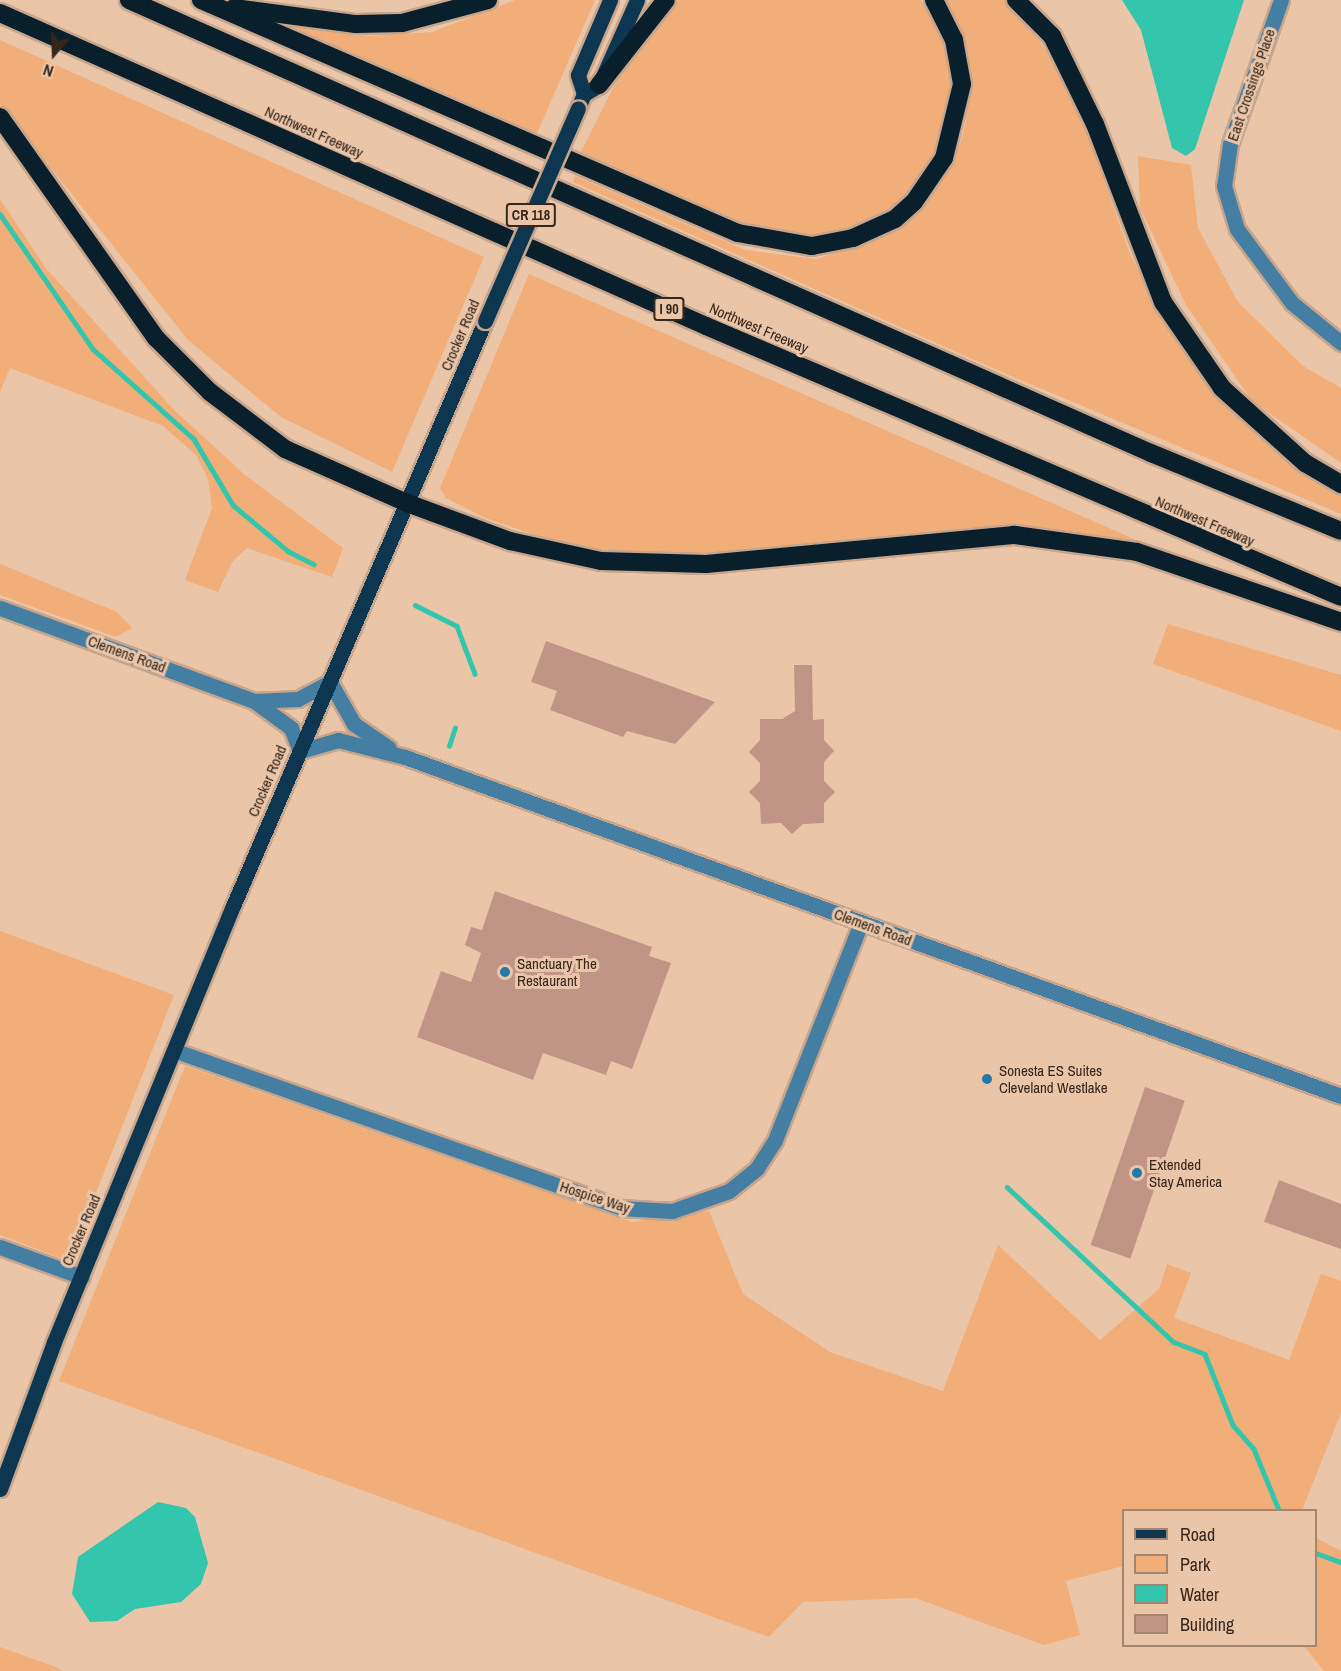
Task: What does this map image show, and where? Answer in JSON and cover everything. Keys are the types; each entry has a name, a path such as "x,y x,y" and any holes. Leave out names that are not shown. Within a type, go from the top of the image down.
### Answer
{"highway":[{"path":"129,0 1151,453 1341,531"},
{"path":"201,0 738,233 812,246 853,238 895,219 914,202 944,158 962,84 954,40 934,0"},
{"path":"219,8 346,23 402,23 488,0"},
{"path":"587,96 666,0"},
{"path":"1016,0 1052,36 1095,124 1163,303 1222,388 1305,463 1341,484"},
{"name":"Northwest Freeway","path":"0,13 706,326 1341,597"},
{"path":"0,117 156,338 210,392 285,449 407,503 510,541 602,561 706,564 1016,536 1137,552 1341,622"}],"main road":[{"name":"Crocker Road","path":"587,96 578,75 610,0"},
{"name":"Crocker Road","path":"0,1489 82,1277 300,752 485,321 587,96 637,0"}],"street":[{"name":"East Crossings Place","path":"1281,0 1230,144 1224,186 1237,229 1292,303 1341,343"},
{"name":"Clemens Road","path":"0,608 254,701 291,728 300,752 338,740 405,756 1341,1096"},
{"name":"Clemens Road","path":"254,701 298,699 330,682 354,724 405,756"},
{"name":"Hospice Way","path":"176,1051 621,1208 672,1211 729,1191 757,1168 775,1140 861,923"},
{"path":"0,1246 82,1277"}],"green space":[{"path":"515,0 595,0 535,138 289,32 291,27 371,36 432,32"},
{"path":"674,0 921,0 948,50 953,93 934,164 903,202 878,219 833,237 783,237 749,229 579,156 614,86"},
{"path":"944,0 1006,0 1034,31 1077,104 1130,254 1168,328 1229,410 1288,462 1341,496 1341,514 1006,374 573,182 575,176 745,250 816,259 884,237 914,216 933,193 954,162 964,130 970,95 966,52"},
{"path":"0,40 484,257 392,472 281,417 188,340 0,104"},
{"path":"1138,156 1191,165 1198,228 1238,302 1303,366 1341,388 1341,463 1252,401 1186,305 1140,208"},
{"path":"0,199 45,267 174,410 245,475 343,548 332,577 247,548 233,561 218,592 185,580 212,508 208,479 196,455 163,426 10,368 0,392"},
{"path":"529,274 1141,542 1139,548 1106,537 1057,531 949,530 669,559 569,546 485,518 446,498 440,488"},
{"path":"0,564 117,612 132,628 116,637 0,595"},
{"path":"1168,624 1341,675 1341,731 1153,664"},
{"path":"0,931 174,995 69,1261 0,1235"},
{"path":"185,1066 632,1222 709,1211 743,1294 830,1352 943,1391 998,1245 1100,1340 1159,1289 1167,1264 1191,1273 1174,1318 1289,1360 1321,1274 1341,1281 1341,1413 1302,1509 1122,1509 1122,1566 1066,1581 1080,1635 1044,1645 915,1598 803,1602 769,1637 59,1381"},
{"path":"1317,1539 1341,1551 1341,1671 1324,1671 1305,1647 1317,1647"},
{"path":"0,1647 53,1666 64,1671 0,1671"}],"water":[{"path":"1122,0 1244,0 1195,149 1186,156 1172,148 1141,30"},
{"path":"158,1502 186,1508 195,1517 208,1563 201,1584 181,1602 135,1609 117,1621 90,1622 72,1594 78,1557"}],"building":[{"path":"546,641 715,702 675,744 627,731 623,737 550,710 557,691 531,682"},
{"path":"794,665 812,665 813,720 824,719 824,740 834,751 824,762 824,781 835,792 824,803 824,823 803,824 792,834 781,823 761,824 760,803 749,792 760,781 760,763 749,752 760,740 760,719 782,719 795,711"},
{"path":"495,891 652,947 649,956 671,963 632,1069 611,1061 606,1075 543,1053 533,1080 417,1037 441,971 471,982 481,953 465,945 471,927 482,930"},
{"name":"Extended Stay America","path":"1145,1087 1185,1101 1130,1259 1091,1245"},
{"path":"1279,1180 1341,1204 1341,1249 1264,1222"}],"waterway":[{"path":"0,214 93,349 194,439 233,505 288,551 314,564"},
{"path":"415,605 457,626 475,674"},
{"path":"449,746 455,728"},
{"path":"1007,1187 1174,1342 1205,1354 1233,1425 1254,1449 1279,1509"},
{"path":"1317,1553 1341,1562"}],"place":[{"name":"Sanctuary The Restaurant","path":"505,972"},
{"name":"Sonesta ES Suites Cleveland Westlake","path":"987,1079"},
{"name":"Extended Stay America","path":"1137,1173"}]}
